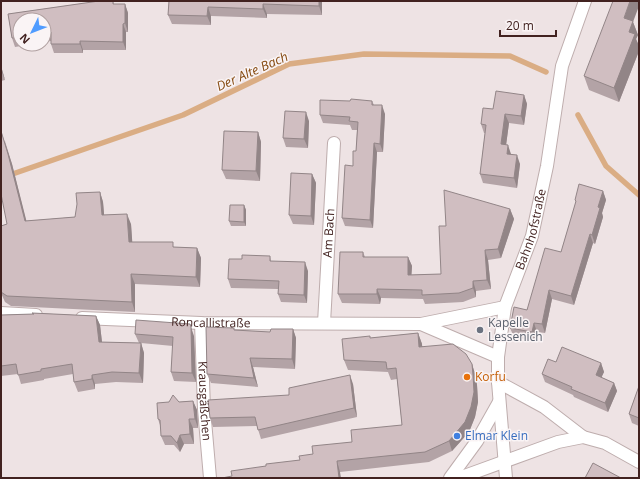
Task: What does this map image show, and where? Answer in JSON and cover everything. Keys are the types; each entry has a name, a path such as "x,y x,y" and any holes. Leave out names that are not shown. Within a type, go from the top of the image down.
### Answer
{"street":[{"name":"Bahnhofstraße","path":"506,478 498,382 498,357 505,307 532,236 547,166 562,66 585,1"},
{"name":"Am Bach","path":"324,323 334,143"},
{"name":"Roncallistraße","path":"70,317 201,323 421,324 505,307"},
{"path":"1,313 47,316"},
{"name":"Krausgäßchen","path":"201,323 204,409 210,478"},
{"name":"Roncallistraße","path":"421,324 498,357"},
{"path":"498,382 544,407 583,437 605,443 639,462"},
{"path":"450,478 477,441 499,402"},
{"path":"459,478 558,442 583,437"}],"building":[{"path":"99,1 113,1 113,4 125,4 123,42 80,41 80,44 52,44 52,12 22,12"},
{"path":"169,1 319,1 319,6 263,4 263,9 208,7 207,16 168,15"},
{"path":"613,1 630,1 624,18 633,21 629,32 635,34 614,88 584,76"},
{"path":"12,13 12,38 8,14"},
{"path":"496,91 524,95 521,116 505,114 501,144 508,145 507,154 517,155 514,178 480,174 486,125 481,124 483,108 493,109"},
{"path":"351,99 372,101 372,105 382,105 380,144 374,143 370,220 342,218 345,165 353,166 353,151 356,151 358,122 349,121 350,117 320,115 320,100 350,101"},
{"path":"285,111 306,112 304,139 283,138"},
{"path":"1,131 25,221 75,217 77,204 76,193 100,192 102,215 127,214 129,242 173,242 173,247 197,248 196,277 131,274 132,302 7,296 1,292 1,226 7,224 1,194"},
{"path":"224,131 258,132 256,171 222,170"},
{"path":"291,173 312,174 311,216 289,215"},
{"path":"579,184 603,191 598,207 600,208 592,235 590,234 571,296 549,290 542,324 534,323 532,332 510,328 514,307 527,310 545,248 561,252 576,201"},
{"path":"444,190 510,209 498,249 485,250 487,280 473,281 473,288 459,293 422,295 422,290 377,289 377,294 338,294 340,252 363,252 363,257 408,257 408,275 441,274 439,226 446,226"},
{"path":"230,205 244,205 244,222 229,221"},
{"path":"242,255 270,256 270,261 305,262 304,295 278,294 279,281 228,279 229,259 242,259"},
{"path":"32,313 96,316 99,342 141,343 139,373 112,372 92,375 92,379 74,382 72,364 41,369 41,371 18,375 16,364 1,366 1,315 34,314"},
{"path":"136,320 190,324 192,373 171,372 173,337 135,334"},
{"path":"206,327 270,332 271,329 293,329 292,359 250,358 254,378 207,374"},
{"path":"418,333 419,347 453,344 466,354 472,364 474,392 471,407 465,422 449,441 425,452 337,461 339,478 222,478 232,476 231,471 266,466 266,464 300,460 299,456 313,454 312,446 352,442 351,430 402,425 396,368 387,369 386,362 344,360 342,339 370,336 370,338"},
{"path":"562,347 601,363 596,375 614,383 605,403 571,389 572,387 542,374 548,359 556,362"},
{"path":"350,375 354,408 258,430 255,417 210,418 208,400 289,395 289,388"},
{"path":"639,386 639,418 629,414"},
{"path":"173,395 179,402 193,401 195,419 189,419 190,434 180,435 177,443 171,436 161,436 160,420 158,419 157,403 169,402"},
{"path":"593,463 621,478 585,478"}],"waterway":[{"name":"Der Alte Bach","path":"1,178 183,115 289,64 364,54 510,56 546,72"},
{"name":"Der Alte Bach","path":"578,115 606,166 639,195"}],"place":[{"name":"Kapelle Lessenich","path":"480,330"},
{"name":"Korfu","path":"467,377"},
{"name":"Elmar Klein","path":"457,436"}]}
